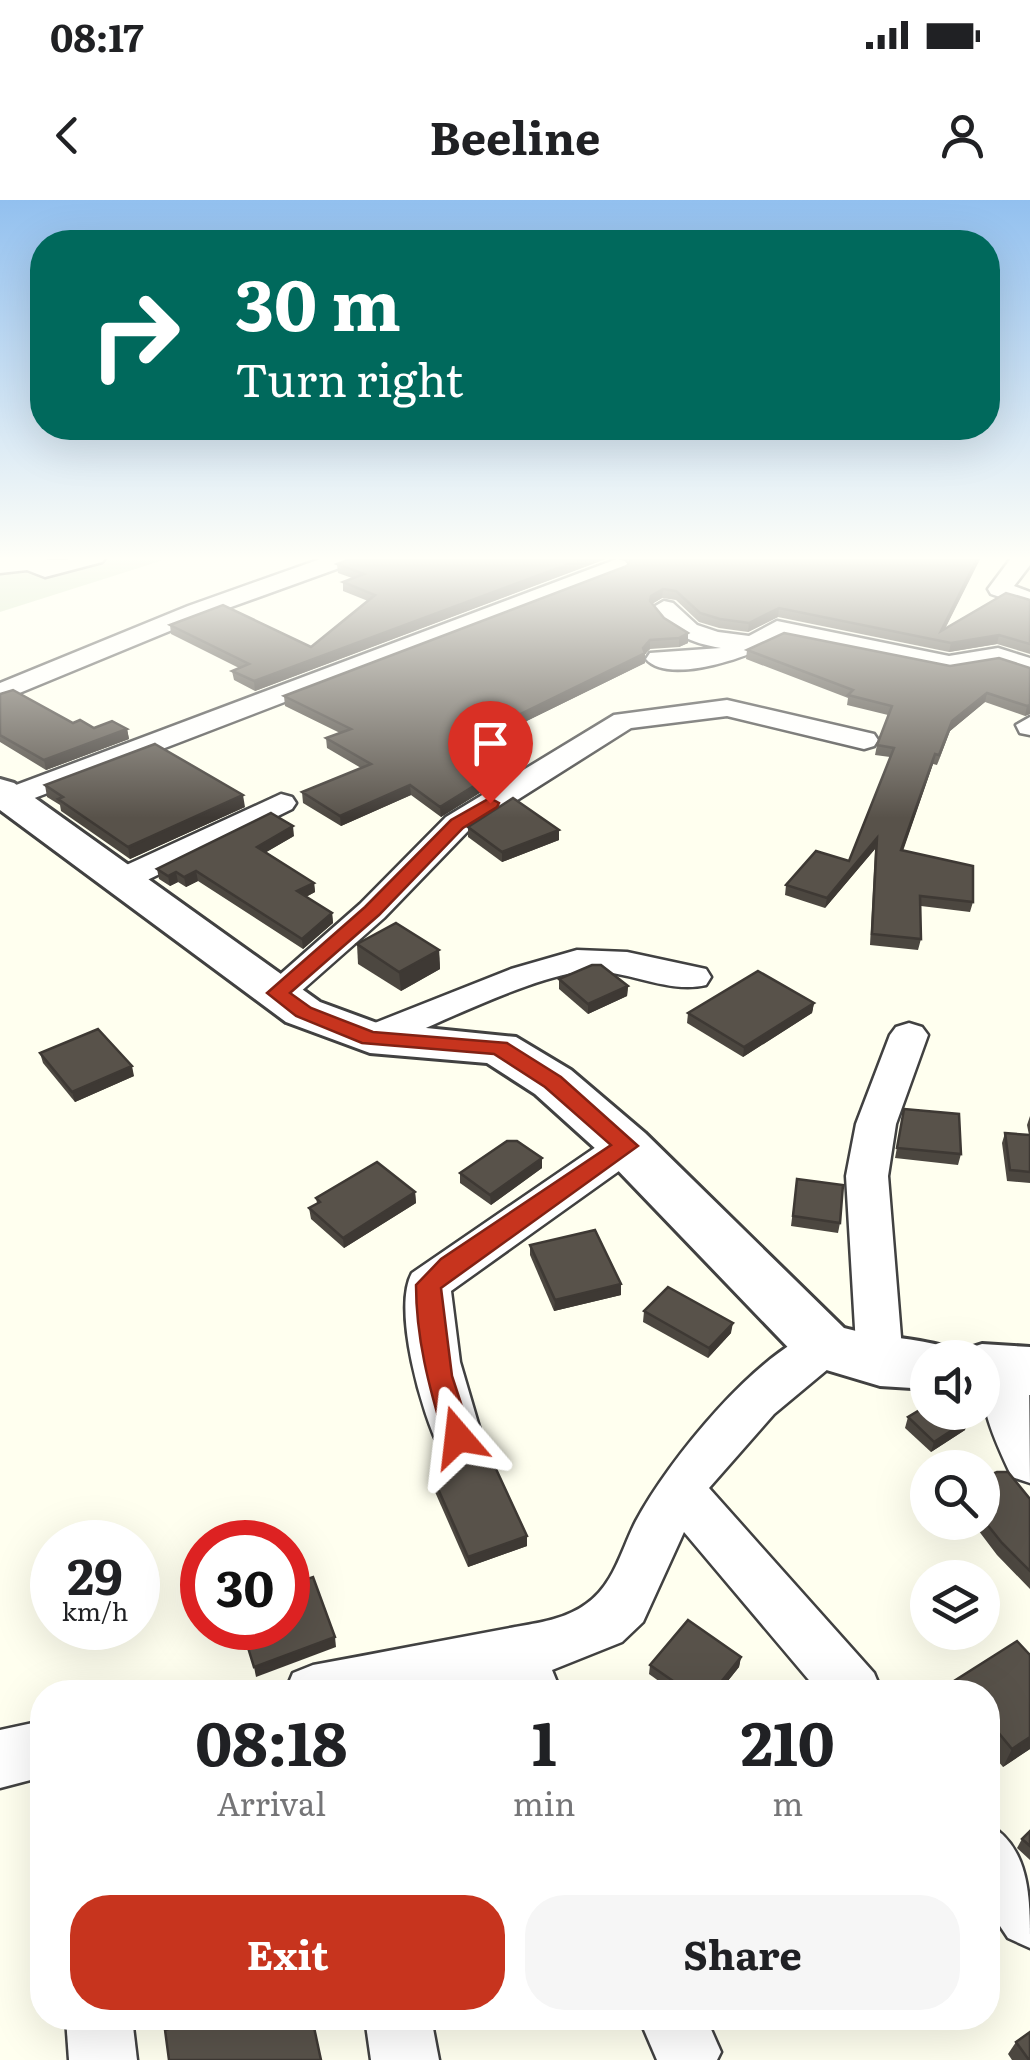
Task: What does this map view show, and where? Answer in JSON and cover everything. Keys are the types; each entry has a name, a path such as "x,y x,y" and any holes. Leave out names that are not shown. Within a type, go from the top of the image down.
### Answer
{"street":[{"path":"0,694 121,644"},
{"path":"4,794 408,644"},
{"path":"660,659 701,660 735,655 757,644"},
{"path":"847,644 949,664 998,656 1030,666"},
{"path":"277,993 372,911 457,824 624,721 728,708 864,740"},
{"path":"4,794 303,1012 370,1038 499,1048 553,1082 626,1146 824,1346 904,1363 866,1176 876,1124 908,1035"},
{"path":"121,880 281,803"},
{"path":"370,1038 524,977 577,961 628,962 692,977"},
{"path":"458,1437 439,1376 428,1315 428,1285 626,1146"},
{"path":"442,1680 525,1672 544,1648 604,1624 624,1605 655,1536 690,1474 757,1400 824,1346"},
{"path":"1006,1370 1013,1420 1030,1462"},
{"path":"681,1492 844,1680"},
{"path":"0,1759 30,1752"},
{"path":"1000,1872 1030,1916"},
{"path":"100,2030 102,2060"},
{"path":"400,2030 406,2060"}],"building":[{"path":"208,644 304,644 311,647 354,644 254,681 232,671 249,664"},
{"path":"422,644 647,644 645,653 490,729 519,745 470,768 485,779 440,807 410,785 340,816 302,792 371,764 326,738 351,729 284,696"},
{"path":"760,644 838,644 950,666 999,658 1030,668 1030,705 987,693 952,721 939,755 935,754 901,850 973,866 973,902 920,896 921,939 872,934 877,838 827,898 786,885 816,851 849,861 894,748 877,745 892,706 848,695 853,690 747,650"},
{"path":"13,690 73,723 80,720 94,728 112,721 127,729 44,760 0,735 0,694"},
{"path":"155,744 243,795 128,847 58,799 63,797 45,785"},
{"path":"513,798 559,830 502,852 468,827"},
{"path":"271,813 293,826 257,847 314,883 297,891 332,913 302,939 196,871 184,877 176,872 168,876 157,869"},
{"path":"396,923 439,950 399,972 357,944"},
{"path":"601,965 628,986 588,1004 559,979"},
{"path":"758,971 814,1003 744,1047 688,1013"},
{"path":"98,1029 132,1066 72,1092 40,1053"},
{"path":"904,1109 959,1114 961,1154 897,1148"},
{"path":"1005,1133 1030,1135 1030,1172 1010,1170"},
{"path":"507,1141 517,1141 542,1158 490,1195 460,1173"},
{"path":"377,1162 415,1192 343,1238 309,1208 320,1202 316,1198"},
{"path":"797,1179 843,1185 840,1223 793,1216"},
{"path":"595,1230 621,1284 555,1300 530,1245"},
{"path":"668,1287 733,1323 709,1348 644,1311"},
{"path":"922,1430 952,1430 934,1442"},
{"path":"490,1456 527,1536 468,1557 432,1475"},
{"path":"1000,1472 1008,1472 1030,1499 1030,1571 1002,1543"},
{"path":"313,1577 335,1637 310,1646"},
{"path":"688,1620 741,1657 723,1680 672,1680 650,1665"},
{"path":"1017,1641 1030,1655 1030,1737 1012,1749 1000,1734 1000,1680 956,1680"},
{"path":"249,1650 300,1650 254,1667"},
{"path":"165,2030 315,2030 321,2060 169,2060"},
{"path":"1030,2032 1030,2060 1029,2060 1016,2042"}],"route":[{"path":"458,1437 439,1376 428,1315 428,1285 626,1146 553,1082 499,1048 370,1038 303,1012 277,993 372,911 457,824 490,803"}]}
